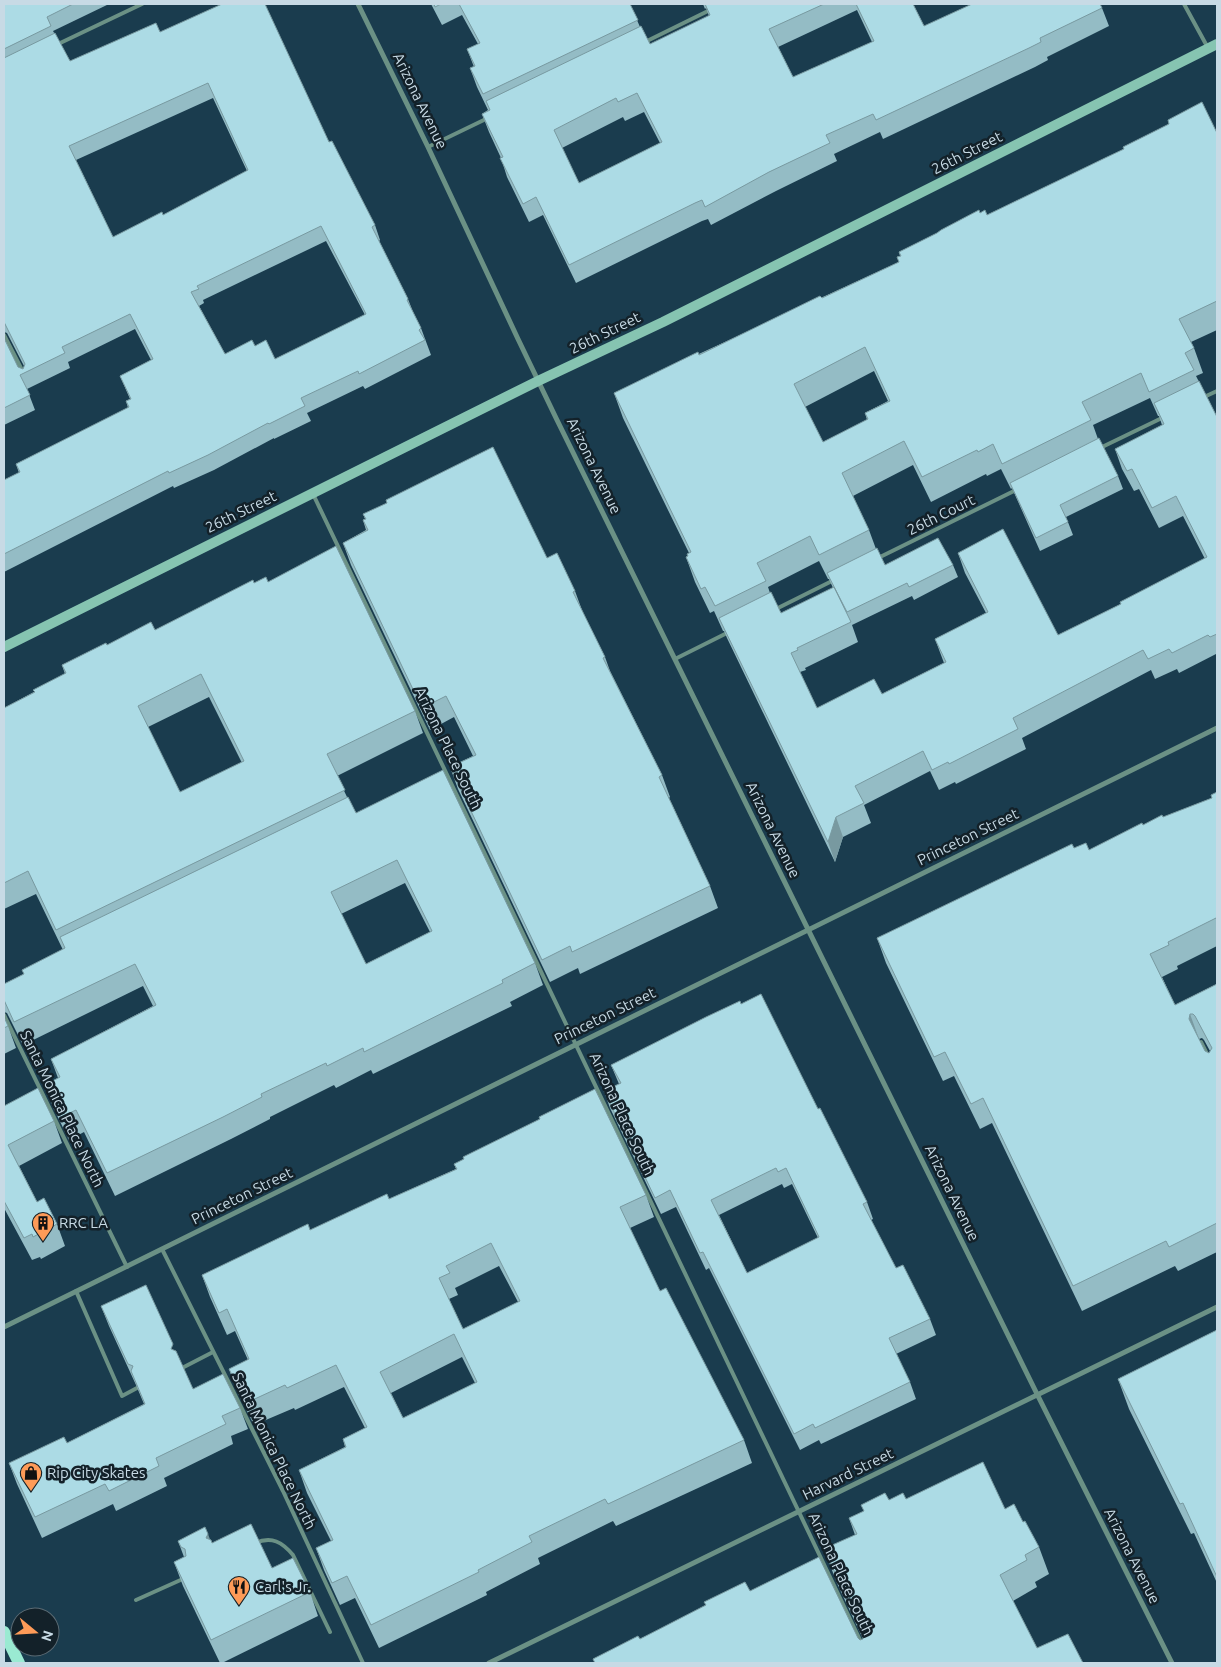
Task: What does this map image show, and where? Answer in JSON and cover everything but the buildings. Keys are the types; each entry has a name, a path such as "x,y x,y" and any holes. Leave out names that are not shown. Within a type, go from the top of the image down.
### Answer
{"main road":[{"name":"26th Street","path":"4,647 538,381 672,317 1213,46"},
{"path":"4,1632 19,1663"}],"street":[{"name":"Arizona Avenue","path":"358,4 428,147 538,381 1037,1394 1172,1663"},
{"name":"Princeton Street","path":"4,1327 1217,728"},
{"name":"Harvard Street","path":"489,1663 1217,1307"}],"lane":[{"path":"55,46 142,4"},
{"path":"1184,4 1213,46"},
{"path":"643,43 715,8"},
{"path":"428,147 491,116"},
{"path":"4,334 28,380"},
{"path":"1200,400 1217,391"},
{"path":"1093,452 1173,413"},
{"name":"26th Court","path":"871,562 1022,488"},
{"name":"Arizona Place South","path":"313,494 577,1044 862,1645"},
{"path":"773,611 835,580"},
{"path":"675,659 737,628"},
{"path":"438,776 446,771"},
{"name":"Santa Monica Place North","path":"4,1015 127,1266"},
{"path":"1201,1042 1209,1058"},
{"name":"Santa Monica Place North","path":"162,1249 283,1492 363,1663"},
{"path":"76,1291 122,1396 137,1388"},
{"path":"182,1368 213,1352"},
{"path":"248,1547 262,1540 272,1539 285,1546 293,1555 330,1632"},
{"path":"136,1600 191,1574"}],"place":[{"name":"RRC LA","path":"43,1242"},
{"name":"Rip City Skates","path":"31,1492"},
{"name":"Carl's Jr.","path":"239,1606"}]}
